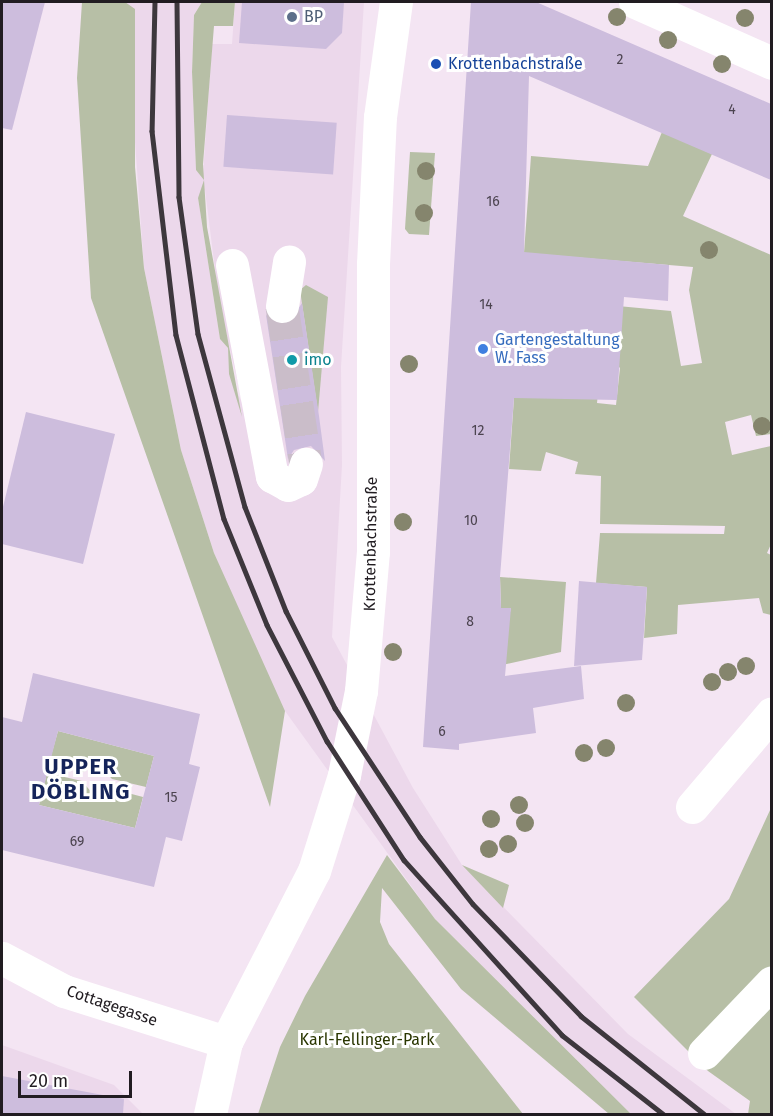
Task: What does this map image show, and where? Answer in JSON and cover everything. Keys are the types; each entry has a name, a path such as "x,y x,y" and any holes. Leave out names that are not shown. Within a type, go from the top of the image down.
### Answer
{"main road":[{"name":"Krottenbachstraße","path":"226,1042 314,871 339,789 361,691 373,552 379,128 396,2"},
{"path":"634,2 771,63"},
{"path":"282,306 289,262"},
{"path":"231,265 272,476 288,485 301,479 306,464"},
{"path":"692,807 771,713"},
{"name":"Cottagegasse","path":"2,958 64,991 226,1042"},
{"path":"704,1053 771,982"},
{"path":"210,1114 226,1042"}],"shaded area":[{"path":"125,2 202,2 194,15 192,72 196,170 203,174 212,44 232,44 235,2 364,2 341,367 342,465 332,637 413,788 462,865 628,1034 736,1114 631,1114 435,919 285,711 264,670 214,553 181,450 144,268","holes":["205,190 220,309 244,407 229,374 228,348 220,339 198,198"]},
{"path":"2,1045 114,1085 143,1114 2,1114"}],"green space":[{"path":"82,2 125,2 135,9 135,167 144,268 181,450 214,553 285,711 270,807 91,298 77,78"},
{"path":"202,2 235,2 233,26 214,26 203,164 207,227 242,417 229,374 228,348 220,339 198,198 204,180 196,170 192,72 194,15"},
{"path":"662,132 712,154 683,216 771,255 771,434 756,436 751,415 725,422 732,455 771,446 772,542 767,553 771,555 771,615 763,613 759,598 678,605 677,634 644,638 647,587 596,583 600,533 724,534 725,526 600,524 601,476 575,474 578,462 546,452 541,471 509,469 514,398 601,366 597,403 616,405 620,368 554,300 671,311 681,366 702,363 689,290 693,267 524,253 531,156 648,166"},
{"path":"410,152 435,153 429,235 409,234 405,229"},
{"path":"306,285 328,297 318,412 300,290"},
{"path":"500,577 566,582 561,652 498,666 511,608 501,608"},
{"path":"58,731 154,756 146,787 112,779 98,764 83,772 49,763"},
{"path":"47,773 82,781 93,794 109,788 143,797 135,828 39,805"},
{"path":"771,808 771,1114 748,1114 750,1101 708,1071 634,997 729,899"},
{"name":"Karl-Fellinger-Park","path":"387,855 435,919 631,1114 609,1114 461,989 382,888 380,922 389,944 523,1114 258,1114 280,1047 305,996"},
{"path":"462,865 509,885 503,908 484,888"}],"building":[{"path":"2,2 45,2 12,130 2,128"},
{"name":"BP","path":"242,2 344,2 342,33 326,49 239,43"},
{"path":"471,2 536,2 771,104 771,180 529,76 524,252 669,265 668,301 624,297 617,400 514,398 500,577 501,608 511,608 505,676 581,666 584,699 533,708 536,733 459,744 459,750 423,747"},
{"path":"227,115 337,123 333,175 223,167"},
{"name":"imo","path":"302,303 325,461 311,446 294,450 288,459 266,315 278,324 288,324"},
{"path":"26,412 115,434 83,564 2,544 2,511"},
{"path":"579,581 647,587 642,660 574,666"},
{"path":"33,673 200,714 189,764 200,767 182,841 166,837 154,887 2,850 2,717 22,722","holes":["58,731 154,756 135,828 39,805"]},
{"path":"2,1076 124,1099 123,1114 2,1114"}],"tunnel":[{"path":"282,306 306,464"}],"railway":[{"path":"155,2 152,131 176,335 224,519 267,625 327,741 404,860 562,1035 663,1114"},
{"path":"177,2 179,197 198,334 245,507 286,611 335,708 420,837 473,904 581,1016 704,1114"}],"place":[{"name":"BP","path":"292,17"},
{"name":"Krottenbachstraße","path":"436,64"},
{"name":"Gartengestaltung W. Fass","path":"483,349"},
{"name":"imo","path":"292,360"}],"district":[{"name":"UPPER DÖBLING","path":"81,778"}]}
